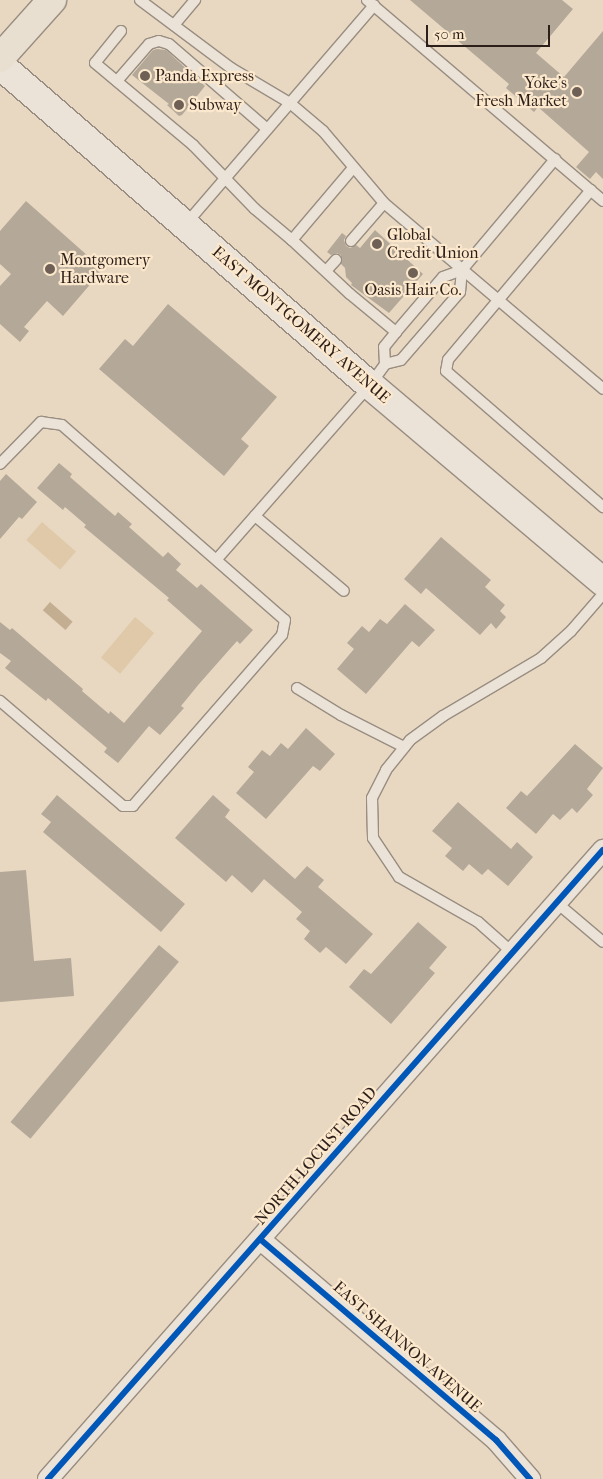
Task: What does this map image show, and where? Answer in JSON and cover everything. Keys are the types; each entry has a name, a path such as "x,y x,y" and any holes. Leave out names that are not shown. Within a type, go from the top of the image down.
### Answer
{"main road":[{"path":"0,58 52,0"},
{"name":"EAST MONTGOMERY AVENUE","path":"0,65 185,225 377,374 603,582"}],"street":[{"name":"NORTH LOCUST ROAD","path":"48,1479 261,1240 603,850"},
{"name":"EAST SHANNON AVENUE","path":"261,1240 496,1440 530,1479"}],"lane":[{"path":"140,0 230,68 290,103 323,131 384,203 603,389"},
{"path":"174,25 195,0"},
{"path":"185,225 290,103 370,3 603,201"},
{"path":"121,31 95,63 193,146 255,209 396,332"},
{"path":"117,81 149,44 159,41 164,42 169,44 267,128"},
{"path":"377,374 384,346 443,277 462,270 555,159"},
{"path":"292,240 353,168"},
{"path":"590,190 448,360 446,371 603,507"},
{"path":"351,241 384,203"},
{"path":"326,271 336,260"},
{"path":"217,559 377,374 401,360 460,292 462,270"},
{"path":"0,464 41,422 62,425 285,620 282,635 133,806 123,806 0,701"},
{"path":"255,516 344,591"},
{"path":"513,952 478,922 399,877 373,838 372,798 386,770 410,740 443,716 541,658 571,630 603,594"},
{"path":"297,688 341,715 404,747"},
{"path":"557,902 603,942"}],"shaded area":[{"path":"42,522 76,552 60,570 26,540"},
{"path":"50,602 73,622 65,630 43,610"},
{"path":"135,617 154,633 120,674 101,658"}],"building":[{"path":"410,0 562,0 573,9 536,53 564,77 603,31 603,179 596,172 590,179 576,167 589,152 538,107 534,112 506,88 509,84"},
{"path":"153,50 166,50 205,86 182,115 179,116 167,105 169,104 132,75"},
{"name":"Montgomery Hardware","path":"26,201 88,256 85,259 100,273 63,316 47,301 24,327 29,331 20,342 0,324 0,286 11,274 0,264 0,231"},
{"path":"375,230 423,274 389,313 351,285 352,283 346,277 345,268 341,264 341,255 337,253 331,255 327,252 342,233 346,236 344,240 346,246 350,248 356,245 360,248"},
{"path":"168,304 277,397 241,439 249,446 224,476 99,369 125,339 133,346"},
{"path":"59,463 72,474 70,477 115,516 118,512 132,524 129,527 163,557 168,552 181,564 176,570 197,588 201,584 253,630 240,644 237,641 199,684 181,706 184,708 160,735 149,726 118,763 104,752 107,748 48,698 46,701 5,668 11,661 0,653 0,622 10,630 12,628 109,714 110,711 124,723 202,631 167,600 169,598 84,527 86,525 65,507 63,510 37,488"},
{"path":"6,474 37,502 22,519 19,517 0,539 0,481"},
{"path":"441,537 491,580 485,587 505,605 500,611 506,617 496,629 491,623 480,635 426,588 421,594 404,579"},
{"path":"405,604 435,630 419,647 412,641 366,694 337,669 354,649 347,643 362,626 369,632 380,619 387,624"},
{"path":"306,728 335,754 320,771 313,766 266,819 236,793 254,772 248,767 262,750 270,756 281,743 288,749"},
{"path":"575,744 603,768 587,789 593,795 577,813 572,808 560,820 553,814 536,834 506,808 521,791 527,796"},
{"path":"57,795 185,904 161,932 43,832 51,822 41,814"},
{"path":"213,795 230,810 225,817 295,879 307,866 324,880 318,887 373,934 346,964 326,947 320,953 304,939 310,931 296,919 302,912 264,879 252,893 232,875 226,882 175,838"},
{"path":"458,802 511,849 517,842 533,857 508,886 488,869 482,875 469,864 463,871 445,856 452,848 432,831"},
{"path":"26,870 34,961 71,958 74,996 0,1002 0,872"},
{"path":"418,922 447,947 429,968 435,973 391,1024 349,987 364,969 371,974"},
{"path":"159,945 179,962 30,1139 11,1122"}],"cycle path":[{"path":"48,1479 603,850"},
{"path":"261,1240 496,1440 530,1479"}],"place":[{"name":"Panda Express","path":"145,76"},
{"name":"Yoke's Fresh Market","path":"577,92"},
{"name":"Subway","path":"179,105"},
{"name":"Global Credit Union","path":"377,244"},
{"name":"Montgomery Hardware","path":"50,269"},
{"name":"Oasis Hair Co.","path":"413,273"}]}
